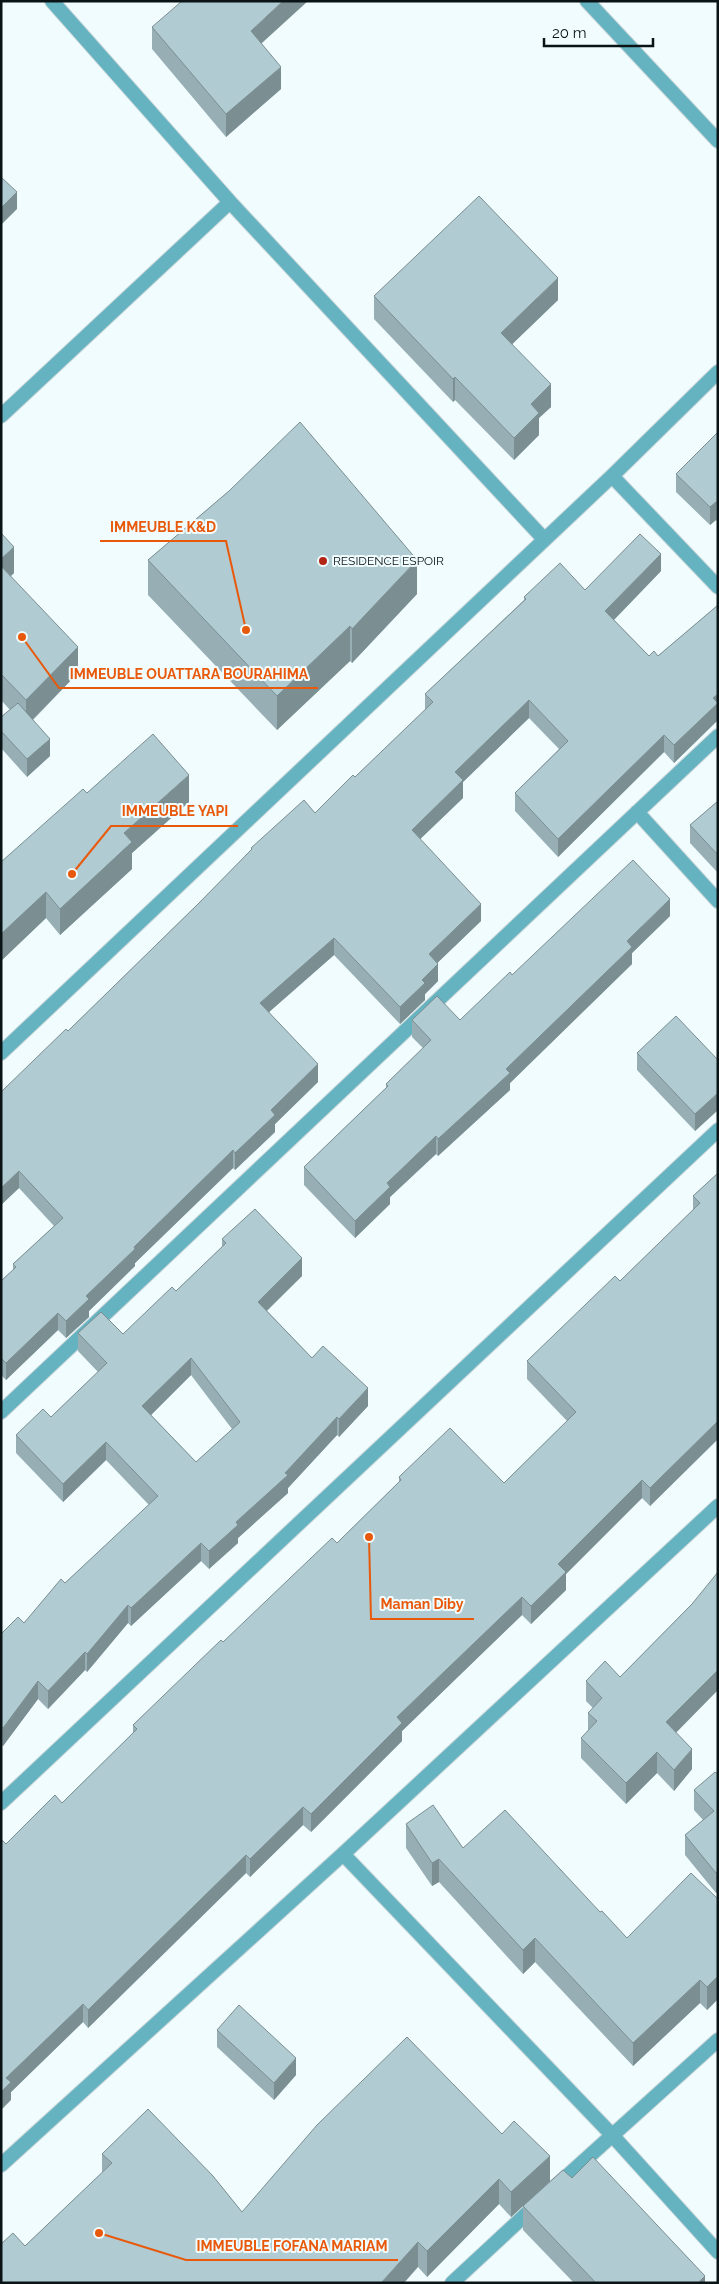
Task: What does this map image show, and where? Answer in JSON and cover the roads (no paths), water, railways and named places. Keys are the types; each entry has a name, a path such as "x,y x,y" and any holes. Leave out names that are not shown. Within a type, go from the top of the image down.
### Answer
{"street":[{"path":"52,1 230,202 544,539"},
{"path":"588,1 718,141"},
{"path":"1,416 230,202"},
{"path":"1,1053 612,476 718,372"},
{"path":"612,476 718,587"},
{"path":"1,1412 718,736"},
{"path":"637,812 718,901"},
{"path":"1,1804 718,1130"},
{"path":"1,2165 343,1854 718,1506"},
{"path":"343,1854 612,2135 718,2252"},
{"path":"452,2283 718,2040"}],"place":[{"name":"RESIDENCE ESPOIR","path":"323,561"},
{"name":"IMMEUBLE K&D","path":"246,630"},
{"name":"IMMEUBLE OUATTARA BOURAHIMA","path":"22,637"},
{"name":"IMMEUBLE YAPI","path":"72,874"},
{"name":"Maman Diby","path":"369,1537"},
{"name":"IMMEUBLE FOFANA MARIAM","path":"99,2233"}]}
